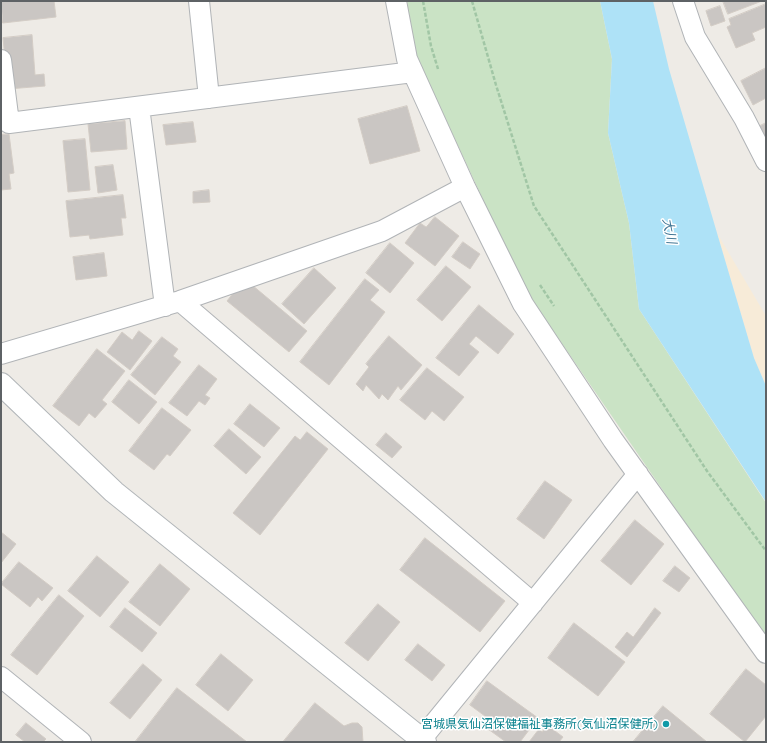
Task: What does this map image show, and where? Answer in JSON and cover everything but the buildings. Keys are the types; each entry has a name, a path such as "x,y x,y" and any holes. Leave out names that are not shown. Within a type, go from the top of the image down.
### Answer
{"street":[{"path":"199,1 209,98"},
{"path":"396,1 407,59 465,187 523,304 613,440 766,653"},
{"path":"683,1 695,37 744,118 766,161"},
{"path":"1,60 9,123 413,72"},
{"path":"139,107 173,303 533,603"},
{"path":"1,354 173,303 382,231 465,187"},
{"path":"1,384 114,492 422,741 638,474"},
{"path":"1,677 81,742"}],"path":[{"path":"423,1 431,46 439,76"},
{"path":"472,1 496,85 534,206 707,471 766,551"},
{"path":"540,284 556,310"}],"green space":[{"path":"407,1 600,1 612,59 608,133 629,223 639,309 766,503 766,640 525,290 414,51"}],"sand":[{"path":"717,233 766,316 766,386 754,358"}],"water":[{"name":"大川","path":"600,1 653,1 669,69 717,233 754,358 766,386 766,502 639,309 629,223 608,133 612,59"}],"place":[{"name":"宮城県気仙沼保健福祉事務所(気仙沼保健所)","path":"666,724"}]}
